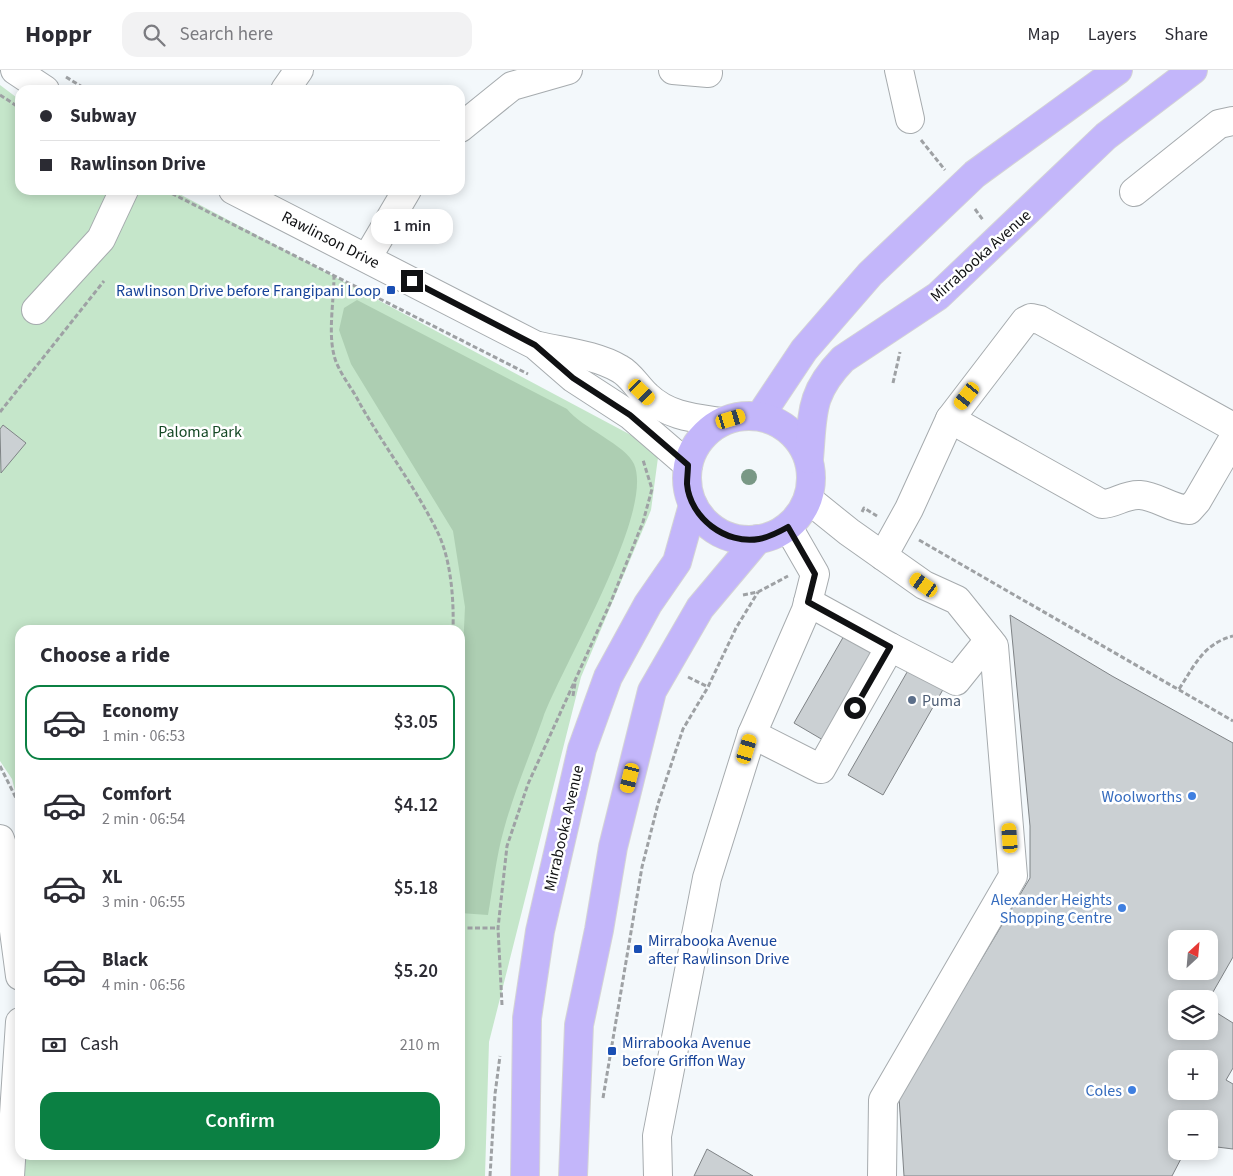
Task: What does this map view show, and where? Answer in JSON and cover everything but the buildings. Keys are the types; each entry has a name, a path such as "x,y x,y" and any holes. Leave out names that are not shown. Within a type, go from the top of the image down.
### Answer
{"main road":[{"path":"760,416 804,350 951,179 975,174 1118,70"},
{"name":"Mirrabooka Avenue","path":"809,459 802,444 791,431 776,422 760,416 740,416 721,422 706,433 695,448 688,465 687,485 693,504 704,520 720,532 738,539 758,539 773,535 788,527 800,514 808,498 812,479 809,459 815,398 830,372 843,359 938,296 999,240 1106,136 1193,70"},
{"name":"Mirrabooka Avenue","path":"525,1176 527,1018 540,931 582,748 608,677 648,604 677,562 693,504"},
{"path":"573,1176 579,1025 614,847 652,691 700,608 758,539"},
{"path":"574,1140 581,1176"}],"street":[{"path":"15,70 53,82"},
{"path":"288,85 299,70"},
{"path":"465,124 512,86 568,70"},
{"path":"673,70 708,73"},
{"path":"899,70 910,119"},
{"path":"1134,192 1219,124 1233,121"},
{"path":"36,310 101,239 122,195"},
{"name":"Rawlinson Drive","path":"243,195 535,345 612,365 630,376 655,404 666,410 677,415 721,422"},
{"path":"367,258 405,195"},
{"path":"883,556 899,528 950,419 1025,321 1031,318 1040,320 1233,427"},
{"name":"Rawlinson Drive","path":"535,345 573,378 630,415 688,465"},
{"path":"950,419 1102,504 1127,495 1137,495 1147,496 1181,509 1189,510 1197,501 1233,439"},
{"path":"808,498 849,532 924,585 957,600 994,646 1013,876 883,1100 882,1176"},
{"path":"658,1176 657,1136 707,878 752,734 808,602 815,574 788,527"},
{"path":"808,602 956,681 989,640"},
{"path":"752,734 821,769 890,647"},
{"path":"0,839 3,848 15,938"},
{"path":"10,1176 15,1099"}],"path":[{"path":"53,82 66,85"},
{"path":"0,95 15,105"},
{"path":"910,119 926,149 999,240"},
{"path":"175,195 529,374"},
{"path":"334,275 331,335 334,357 375,431 437,530 445,556 450,586 453,625"},
{"path":"0,412 104,281"},
{"path":"640,456 652,489 643,522"},
{"path":"864,508 1233,721"},
{"path":"602,1101 642,867 658,804 683,730 708,687 736,628 758,592 790,575"},
{"path":"1179,689 1199,657 1217,640 1233,636"},
{"path":"0,766 15,796"},
{"path":"465,928 498,928"}],"green space":[{"name":"Paloma Park","path":"0,85 15,96 15,195 181,195 659,450 651,510 581,677 489,1042 485,1176 14,1176 19,1160 465,1160 465,625 15,625 15,791 12,779 0,761"},
{"path":"357,300 567,409 583,423 622,450 634,464 637,487 631,517 604,590 553,694 517,787 501,840 488,915 465,913 465,607 453,531 351,364 339,330 344,308"}],"place":[{"name":"Rawlinson Drive before Frangipani Loop","path":"391,290"},
{"name":"Puma","path":"912,700"},
{"name":"Woolworths","path":"1192,796"},
{"name":"Alexander Heights Shopping Centre","path":"1122,908"},
{"name":"Mirrabooka Avenue after Rawlinson Drive","path":"638,949"},
{"name":"Mirrabooka Avenue before Griffon Way","path":"612,1051"},
{"name":"Coles","path":"1132,1090"}],"route":[{"path":"412,281 535,345 573,378 630,415 688,465 687,485 693,504 704,520 720,532 738,539 758,539 773,535 788,527 815,574 808,602 890,647 855,708"}]}
